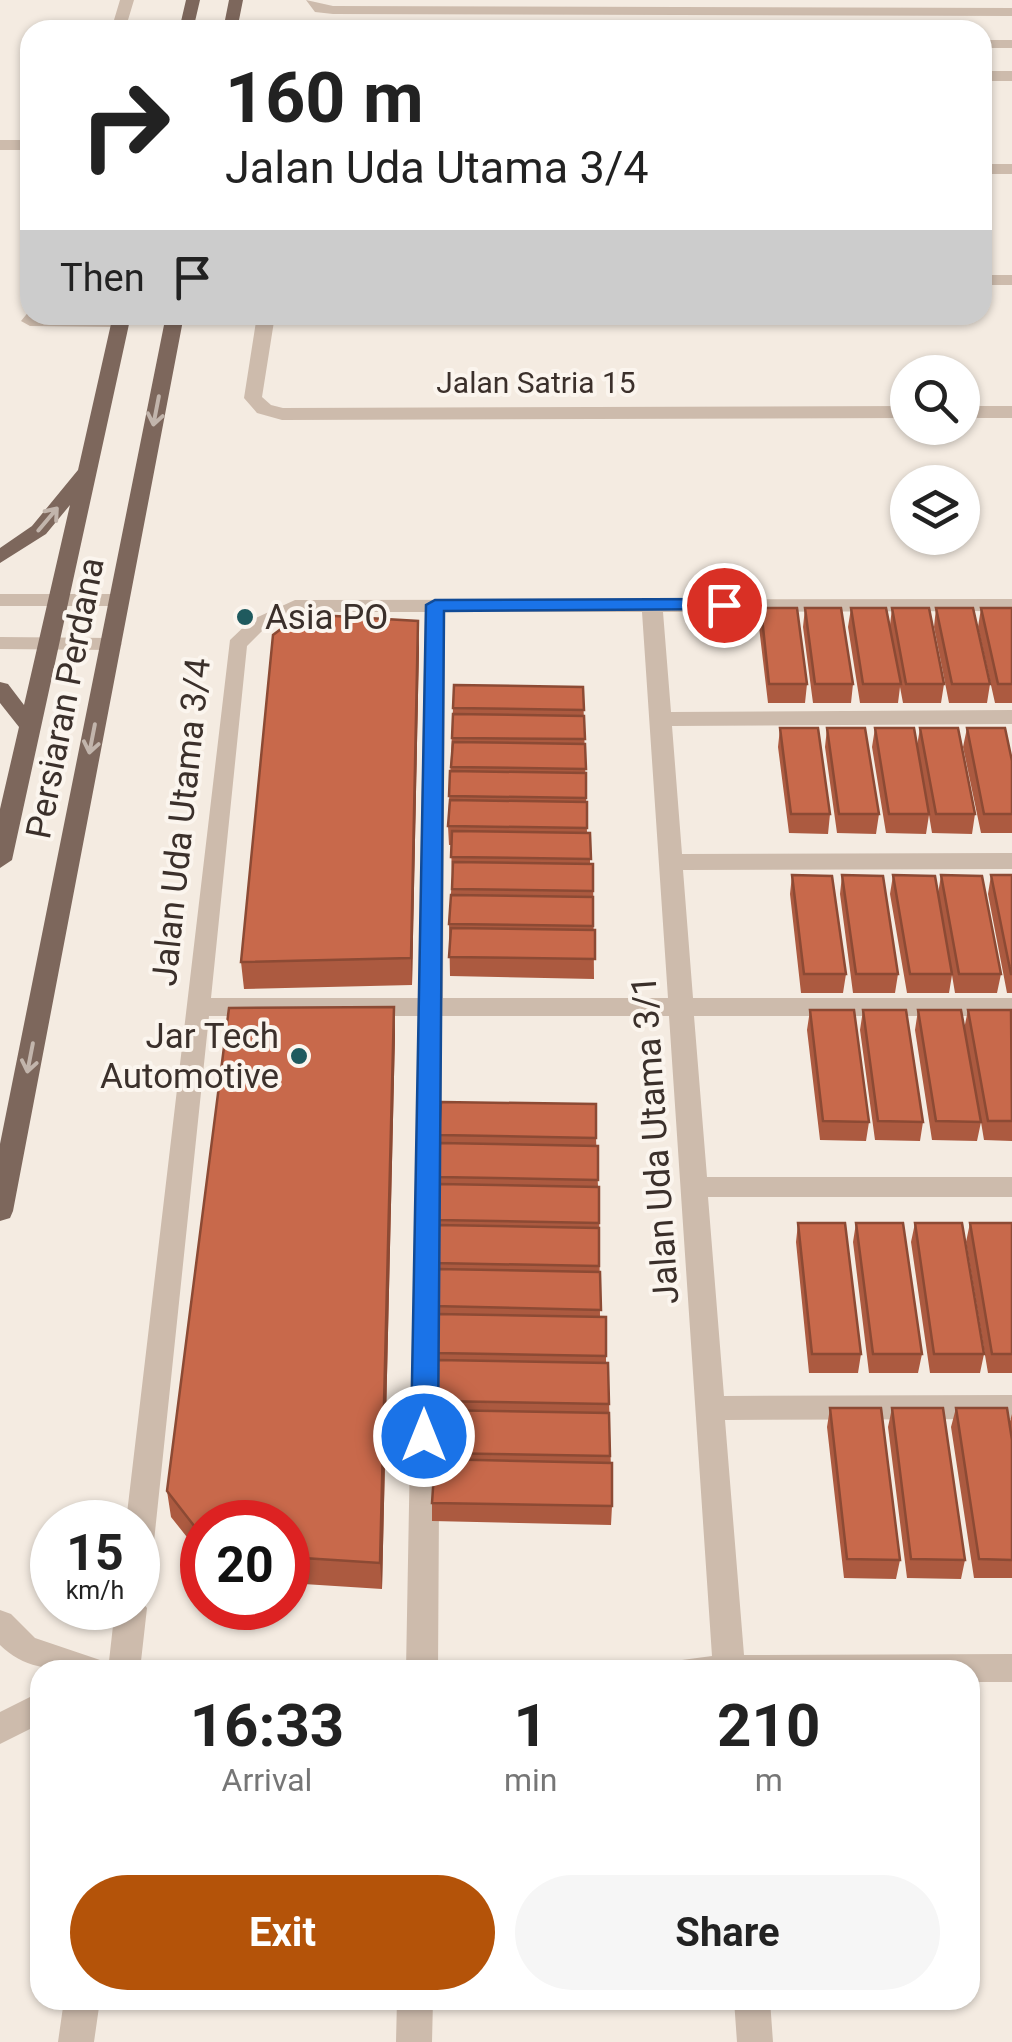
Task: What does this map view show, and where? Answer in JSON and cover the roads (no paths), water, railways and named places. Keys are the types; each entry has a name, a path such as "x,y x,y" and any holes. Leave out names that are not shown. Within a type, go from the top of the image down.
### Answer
{"main road":[{"name":"Persiaran Perdana","path":"0,860 119,325"},
{"name":"Persiaran Perdana","path":"0,1212 173,325"},
{"path":"0,557 39,530 87,470"},
{"path":"0,689 30,727"}],"street":[{"path":"316,4 1012,12"},
{"name":"Jalan Satria 15","path":"264,325 253,398 264,409 282,414 890,412"},
{"path":"980,412 1012,412"},
{"path":"0,600 119,600"},
{"path":"422,1660 435,605"},
{"name":"Jalan Uda Utama 3/1","path":"652,605 727,1660"},
{"name":"Jalan Uda Utama 3/4","path":"144,1500 238,644 258,624 294,606 1012,605"},
{"path":"0,644 111,644"},
{"path":"660,718 1012,717"},
{"path":"670,862 1012,861"},
{"path":"200,1008 1012,1007"},
{"path":"694,1187 1012,1186"},
{"path":"710,1408 1012,1407"},
{"path":"0,1624 24,1648 59,1660"},
{"path":"125,1660 129,1630"},
{"path":"980,1668 1012,1668"},
{"path":"0,1729 30,1712"},
{"path":"76,2042 81,2010"},
{"path":"414,2042 415,2010"},
{"path":"753,2010 755,2042"}],"place":[{"name":"Asia PO","path":"245,617"},
{"name":"Jar Tech Automotive","path":"299,1056"}]}
